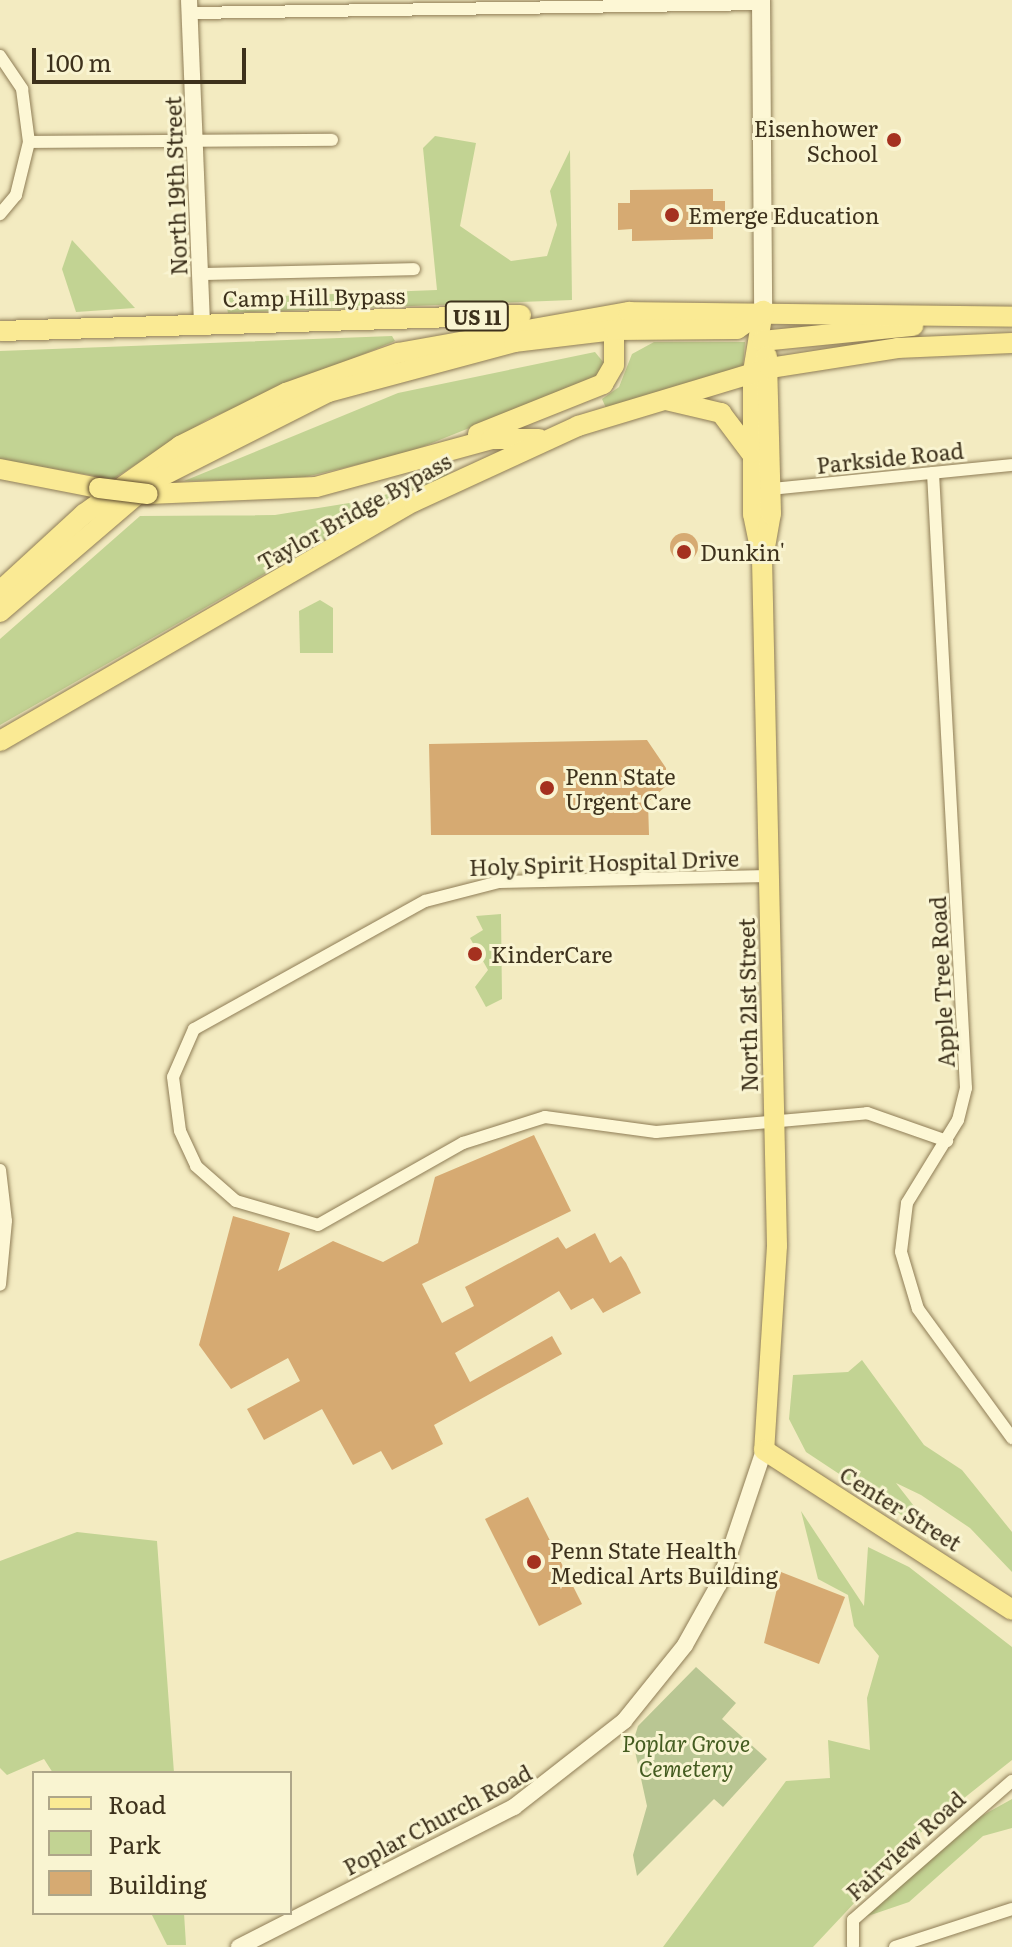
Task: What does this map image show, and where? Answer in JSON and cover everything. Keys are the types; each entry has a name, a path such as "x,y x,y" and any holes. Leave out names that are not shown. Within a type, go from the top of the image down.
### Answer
{"main road":[{"name":"North 21st Street","path":"761,2 762,370 771,489 762,558"},
{"name":"US 11","path":"629,312 763,311 1006,317"},
{"path":"0,612 123,501 257,422 439,357 614,330 737,329 763,311"},
{"path":"0,591 125,483 286,393 435,342 629,312"},
{"name":"Camp Hill Bypass","path":"0,331 202,322 629,312"},
{"path":"762,341 1006,317"},
{"path":"416,463 603,384 614,365 614,330"},
{"name":"Taylor Bridge Bypass","path":"0,741 413,502 543,439 654,399 762,370 897,348 1012,343"},
{"name":"North 21st Street","path":"762,370 753,461 762,558 776,1310 764,1450"},
{"path":"654,399 721,413 741,431 753,461"},
{"path":"0,469 148,494 288,490 416,463 491,439 543,439"},
{"name":"Center Street","path":"764,1450 1012,1610"}],"street":[{"path":"189,6 761,2"},
{"name":"North 19th Street","path":"189,6 202,322"},
{"path":"0,56 22,89 29,142 16,195 0,214"},
{"path":"29,142 332,140"},
{"path":"200,274 414,269"},
{"name":"Parkside Road","path":"771,489 1012,465"},
{"name":"Apple Tree Road","path":"933,473 966,1073 947,1141 907,1203 900,1238 906,1282 918,1309 1012,1438"},
{"name":"Holy Spirit Hospital Drive","path":"768,876 454,889 210,1016 185,1041 173,1077 180,1131 214,1189 318,1225 424,1163 529,1119 656,1132 748,1129 774,1120 878,1115 947,1141"},
{"path":"0,1170 6,1221 0,1285"},
{"name":"Poplar Church Road","path":"239,1947 514,1807 624,1721 685,1645 719,1584 764,1450"},
{"name":"Fairview Road","path":"852,1946 853,1920 1009,1783"},
{"path":"895,1947 1012,1909"},
{"path":"852,1946 863,1947"}],"green space":[{"path":"435,136 476,143 460,226 511,261 547,256 557,225 550,191 570,150 572,300 228,313 225,298 437,290 423,148"},
{"path":"72,240 135,308 76,312 62,269"},
{"path":"392,336 395,341 208,419 113,479 0,460 0,351"},
{"path":"654,342 745,342 743,368 606,408 602,399 619,387 632,354"},
{"path":"595,352 604,363 599,376 407,453 301,478 184,481 398,393"},
{"path":"447,471 449,477 380,508 0,725 0,639 140,516 275,515 374,499"},
{"path":"320,600 333,608 333,653 300,653 299,611"},
{"path":"501,914 502,999 486,1007 475,987 488,970 470,938 483,930 476,916"},
{"path":"862,1360 924,1445 962,1470 1012,1532 1012,1572 970,1528 921,1495 896,1483 942,1542 806,1452 789,1419 793,1375 848,1372"},
{"path":"801,1511 864,1606 868,1547 909,1567 1012,1647 1012,1760 920,1833 813,1947 663,1947 786,1781 830,1778 828,1740 870,1750 867,1698 879,1656 854,1626 848,1595 818,1579"},
{"path":"77,1532 157,1541 174,1771 52,1771 44,1759 7,1775 0,1768 0,1561"},
{"name":"Poplar Grove Cemetery","path":"696,1667 736,1703 722,1719 767,1759 723,1807 714,1799 637,1876 633,1855 647,1806 633,1742 638,1726"},
{"path":"1012,1799 1012,1828 983,1836 909,1902 865,1917 976,1819"},
{"path":"152,1915 184,1915 186,1945 167,1945"}],"building":[{"name":"Emerge Education","path":"713,189 713,201 725,201 725,227 713,227 713,239 632,241 632,229 618,230 618,203 630,203 630,190"},
{"name":"Dunkin'","path":"684,533 694,537 698,547 694,557 684,561 674,557 670,547 674,537"},
{"name":"Penn State Urgent Care","path":"647,740 666,768 666,786 648,802 649,835 431,835 429,744"},
{"path":"534,1135 571,1211 422,1284 442,1323 474,1306 465,1287 558,1237 566,1249 595,1233 610,1263 621,1256 641,1293 603,1313 593,1298 571,1310 559,1291 455,1353 470,1382 552,1336 562,1354 434,1425 443,1444 392,1470 381,1451 353,1465 322,1409 264,1440 247,1409 300,1381 288,1358 231,1389 199,1345 233,1216 290,1233 278,1271 333,1241 383,1262 418,1243 435,1177"},
{"name":"Penn State Health Medical Arts Building","path":"528,1497 582,1604 539,1626 485,1519"},
{"path":"781,1572 845,1597 819,1664 764,1643"}],"place":[{"name":"Eisenhower School","path":"894,140"},
{"name":"Emerge Education","path":"672,215"},
{"name":"Dunkin'","path":"684,552"},
{"name":"Penn State Urgent Care","path":"547,788"},
{"name":"KinderCare","path":"475,954"},
{"name":"Penn State Health Medical Arts Building","path":"534,1562"}]}
